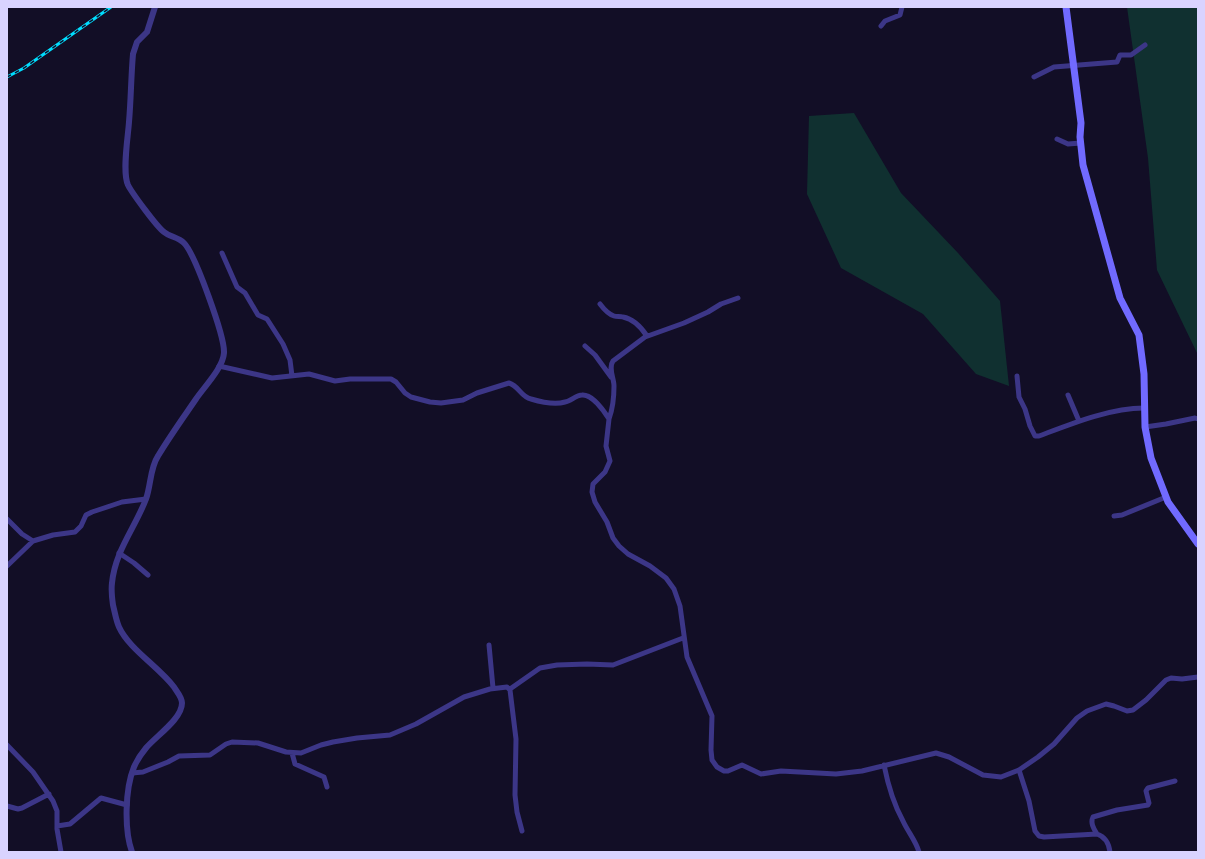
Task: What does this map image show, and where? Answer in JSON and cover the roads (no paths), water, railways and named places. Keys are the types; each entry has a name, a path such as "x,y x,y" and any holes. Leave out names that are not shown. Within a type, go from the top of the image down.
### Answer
{"main road":[{"path":"1066,7 1081,123 1080,143 1083,165 1120,298 1139,335 1143,359 1145,427 1151,458 1166,498 1174,512 1197,540"}],"street":[{"path":"132,852 127,832 127,805 132,772 139,757 147,747 174,720 180,710 182,702 181,697 162,673 129,642 118,625 112,600 111,585 115,564 119,553 139,516 146,498 154,465 158,456 219,366 224,352 221,334 195,262 185,244 178,238 167,234 160,228 127,183 127,154 133,54 137,42 147,32 155,7"},
{"path":"881,26 885,21 900,14 902,7"},
{"path":"1034,77 1054,67 1116,62 1120,55 1131,55 1145,45"},
{"path":"1057,139 1068,144 1080,143"},
{"path":"222,253 236,287 245,292 258,315 268,321 283,344 290,360 292,376"},
{"path":"738,298 721,304 684,323 647,336 613,361 611,366 614,404 609,419 606,446 610,461 605,472 593,484 592,492 613,538 619,546 628,554 654,569 666,578 674,589 680,606 683,638 688,661 712,716 711,753 714,763 719,768 726,771 742,765 762,774 781,771 836,774 856,772 936,753 949,757 976,772 989,776 1007,776 1019,770 1048,749 1077,718 1087,711 1106,704 1127,711 1134,710 1166,680 1171,678 1182,679 1198,677"},
{"path":"600,304 610,314 634,321 640,326 647,336"},
{"path":"585,346 595,355 613,379"},
{"path":"219,366 272,378 311,374 337,381 350,379 391,379 411,397 441,403 463,400 509,383 516,386 524,396 539,401 564,402 581,395 588,396 598,404 609,419"},
{"path":"1017,376 1019,397 1035,436 1039,436 1079,421 1126,410 1144,408"},
{"path":"1068,395 1079,421"},
{"path":"1145,427 1195,418 1198,419"},
{"path":"7,566 33,541 53,535 75,532 82,526 86,515 92,512 127,501 146,498"},
{"path":"1114,516 1122,515 1166,498"},
{"path":"7,519 22,534 33,541"},
{"path":"119,553 148,575"},
{"path":"510,689 540,668 557,665 613,665 683,638"},
{"path":"489,645 493,688"},
{"path":"132,772 143,772 179,756 210,755 226,744 232,742 258,743 292,753 301,753 333,742 384,736 416,724 460,699 493,688 507,686 510,689"},
{"path":"510,689 516,738 515,795 522,832"},
{"path":"7,746 29,767 49,794 58,816 57,826 61,852"},
{"path":"292,753 295,764 324,777 327,787"},
{"path":"884,765 892,797 919,852"},
{"path":"1019,770 1029,801 1035,831 1039,836 1097,834 1107,841 1110,852"},
{"path":"1097,834 1092,824 1093,817 1117,810 1148,805 1149,803 1146,791 1148,788 1175,781"},
{"path":"7,806 18,809 22,808 49,794"},
{"path":"57,826 70,824 101,798 127,805"}],"railway":[{"path":"7,77 24,68 111,7"}]}
